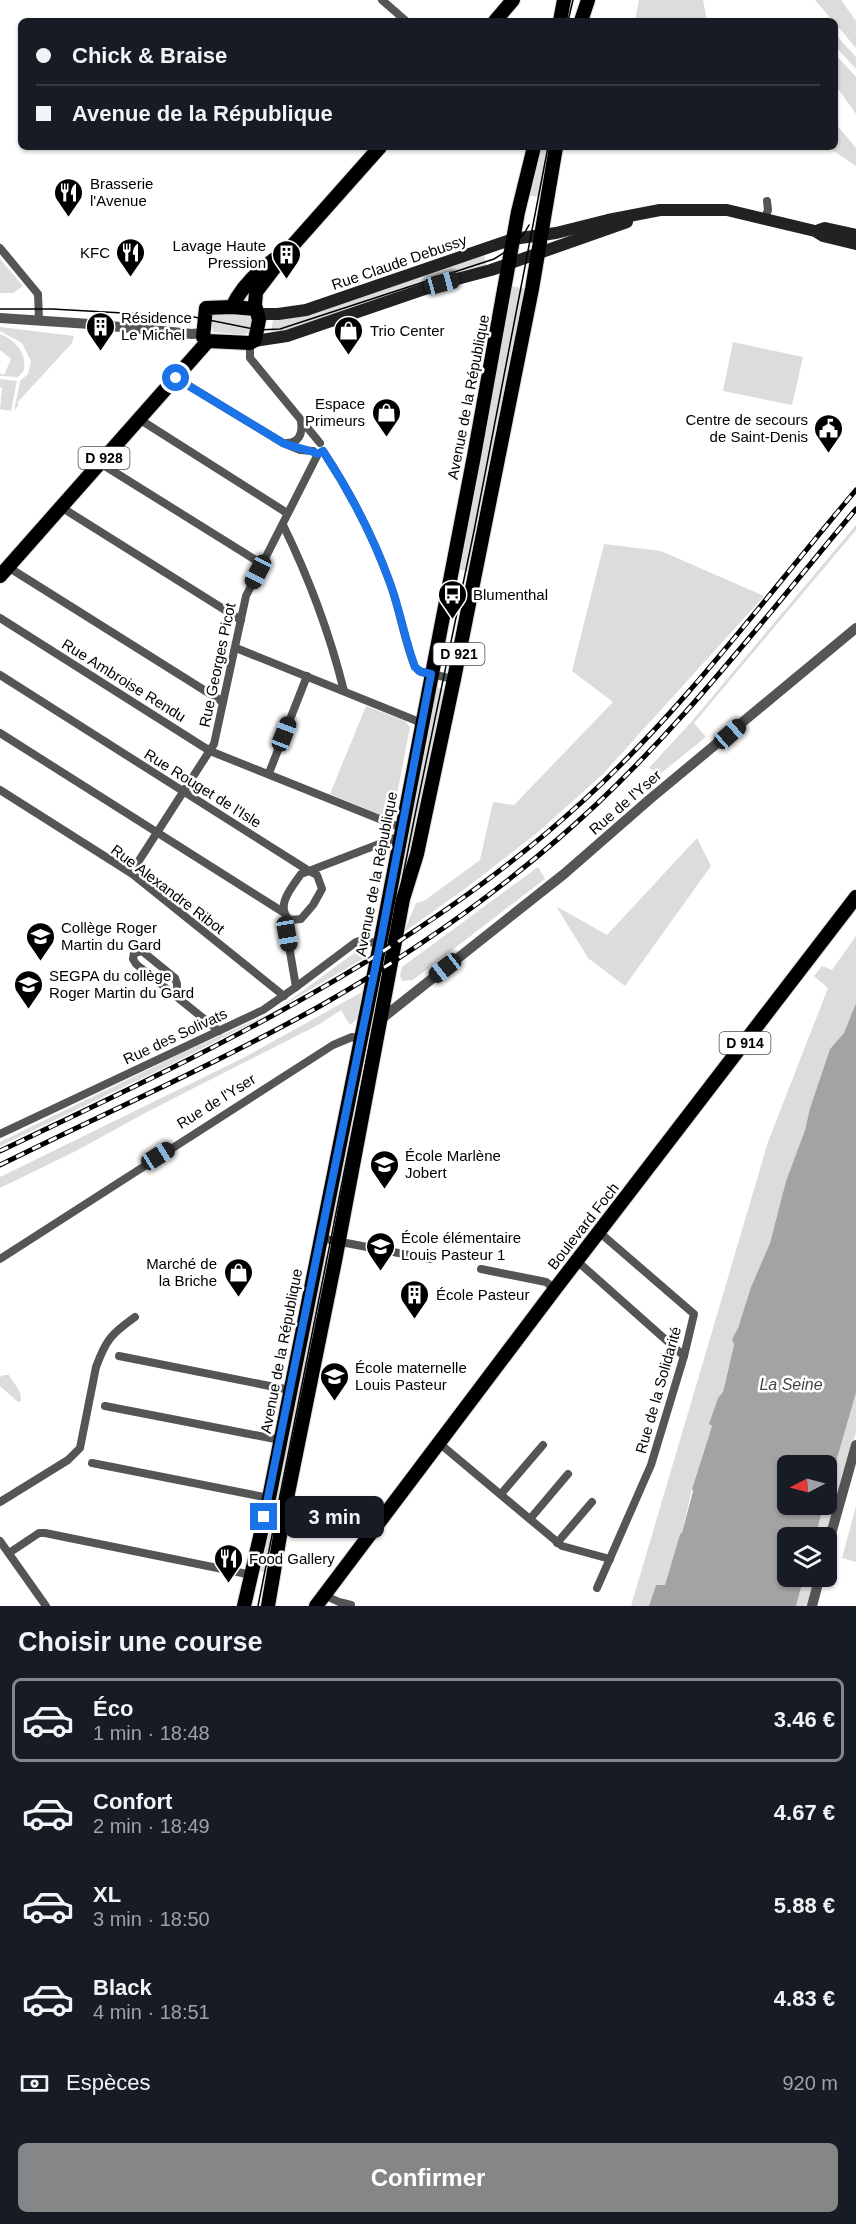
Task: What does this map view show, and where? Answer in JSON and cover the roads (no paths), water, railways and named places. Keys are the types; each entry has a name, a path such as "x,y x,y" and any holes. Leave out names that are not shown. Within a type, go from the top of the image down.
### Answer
{"main road":[{"path":"498,18 513,0"},
{"path":"561,18 564,0"},
{"path":"582,18 588,0"},
{"path":"252,342 258,325 256,292 285,254 377,150"},
{"name":"Avenue de la République","path":"244,1606 269,1498 380,944 509,263 533,150"},
{"name":"Avenue de la République","path":"268,1606 403,899 417,854 543,250 556,150"},
{"path":"205,337 252,342 282,338 442,283 509,263 653,212 715,209 765,218 856,244"},
{"name":"Rue Claude Debussy","path":"256,311 292,313 306,310 514,239 653,212"},
{"path":"815,231 825,228 856,235"},
{"path":"232,307 239,294 263,268 285,254"},
{"name":"D 928","path":"4,571 176,378 205,337 206,308 232,307 256,311"},
{"name":"Boulevard Foch","path":"320,1600 856,897"}],"street":[{"path":"382,0 403,18"},
{"path":"765,218 768,210 767,201"},
{"path":"0,248 33,286 39,299 39,320"},
{"path":"0,318 205,337"},
{"path":"252,342 250,358 301,421 356,505 373,541 399,610 415,667 419,671 454,679"},
{"path":"176,378 283,443 300,450 319,450"},
{"path":"139,419 287,513"},
{"path":"283,443 292,443 299,438 302,430 301,421"},
{"name":"Rue Georges Picot","path":"131,873 215,741 246,596 319,450"},
{"path":"100,463 262,564"},
{"path":"61,507 241,620"},
{"path":"283,525 326,622 344,691"},
{"path":"4,571 223,702"},
{"name":"Rue Ambroise Rendu","path":"0,618 210,751 269,773 401,832"},
{"name":"Rue de l'Yser","path":"380,1020 564,874 650,799 856,628"},
{"path":"236,648 422,723"},
{"name":"Rue Rouget de l'Isle","path":"0,675 309,872"},
{"path":"269,773 307,676"},
{"path":"0,732 283,912 290,920 297,920 306,915 321,891 319,877 309,872"},
{"name":"Rue Alexandre Ribot","path":"0,790 131,873 284,996"},
{"path":"283,912 284,901 300,875 401,832"},
{"path":"290,920 287,934 296,987"},
{"name":"Rue des Solivats","path":"0,1134 262,1010 356,942 362,940 380,944"},
{"path":"177,996 175,978 142,951 134,953 133,958 136,964 219,1031"},
{"path":"385,991 393,995 410,995"},
{"name":"Rue de l'Yser","path":"0,1259 331,1046 352,1036 361,1039"},
{"name":"Rue de la Solidarité","path":"597,1588 651,1466 684,1356 694,1314 599,1232"},
{"path":"320,1238 430,1259"},
{"path":"577,1261 684,1356"},
{"path":"481,1269 546,1282 555,1289"},
{"path":"0,1502 68,1460 80,1448 99,1357 112,1333 135,1317"},
{"path":"119,1356 290,1390"},
{"path":"105,1406 280,1440"},
{"path":"439,1443 562,1546 610,1559"},
{"path":"501,1494 543,1445"},
{"path":"833,1527 856,1445"},
{"path":"92,1463 269,1498"},
{"path":"530,1519 568,1474"},
{"path":"557,1542 592,1502"},
{"path":"9,1553 39,1533 45,1533 252,1575"},
{"path":"0,1541 46,1606"},
{"path":"812,1606 817,1587"},
{"path":"320,1600 351,1605"}],"water":[{"name":"La Seine","path":"856,1003 856,1393 837,1459 837,1455 777,1455 777,1515 821,1515 818,1527 777,1527 777,1587 801,1587 796,1606 649,1606 656,1585 665,1585 712,1426 709,1424 718,1398 723,1392 734,1345 732,1339 770,1243 786,1181 805,1130 830,1049 844,1033"}],"tram line":[{"path":"569,18 573,0"},
{"path":"258,1606 415,815 474,531 547,150"},
{"path":"0,309 52,309 194,317 258,330 280,329 494,259 514,245 529,225"}],"railway":[{"path":"0,1151 154,1077 305,997 379,954 450,907 518,857 583,801 656,728 724,650 856,490"},
{"path":"0,1165 201,1068 320,1006 413,949 502,885 599,802 677,722 856,509"}],"place":[{"name":"Brasserie l'Avenue","path":"69,218"},
{"name":"KFC","path":"131,278"},
{"name":"Lavage Haute Pression","path":"287,280"},
{"name":"Résidence Le Michel","path":"100,352"},
{"name":"Trio Center","path":"349,356"},
{"name":"Espace Primeurs","path":"386,438"},
{"name":"Centre de secours de Saint-Denis","path":"829,454"},
{"name":"Blumenthal","path":"452,620"},
{"name":"Collège Roger Martin du Gard","path":"40,962"},
{"name":"SEGPA du collège Roger Martin du Gard","path":"28,1010"},
{"name":"École Marlène Jobert","path":"384,1190"},
{"name":"École élémentaire Louis Pasteur 1","path":"380,1272"},
{"name":"Marché de la Briche","path":"238,1298"},
{"name":"École Pasteur","path":"415,1320"},
{"name":"École maternelle Louis Pasteur","path":"334,1402"},
{"name":"Food Gallery","path":"228,1584"}]}
